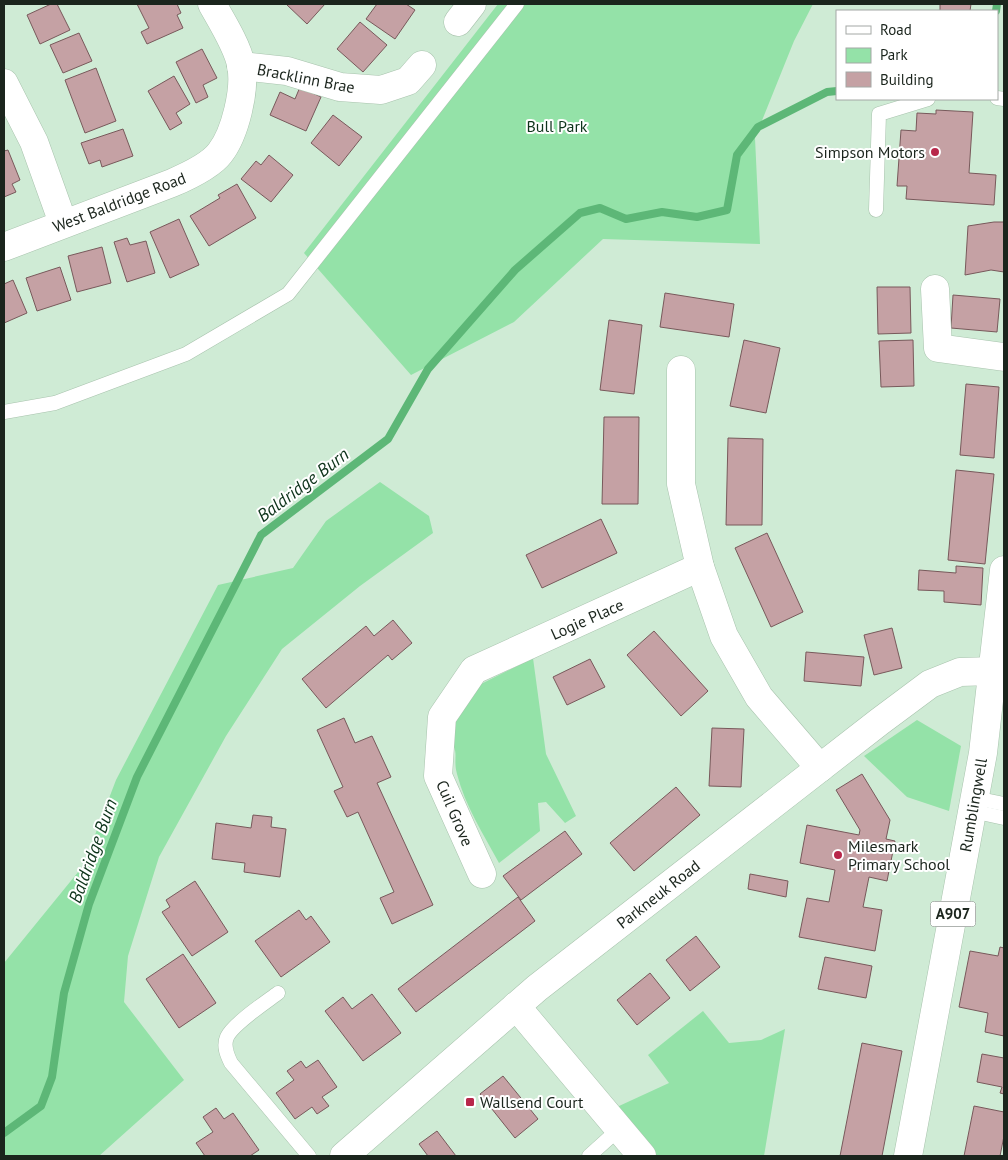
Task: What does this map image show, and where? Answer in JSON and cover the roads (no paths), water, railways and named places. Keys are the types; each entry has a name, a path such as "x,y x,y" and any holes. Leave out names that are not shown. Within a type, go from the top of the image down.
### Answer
{"street":[{"name":"West Baldridge Road","path":"4,247 63,223 172,184 194,173 220,153 231,131 241,101 241,66 228,31 212,4"},
{"name":"Bracklinn Brae","path":"241,66 287,71 340,87 381,90 408,81 422,65"},
{"path":"4,83 34,142 63,223"},
{"path":"935,289 938,348 1004,357"},
{"path":"681,370 681,484 700,567 724,636 759,696 820,768"},
{"name":"Logie Place","path":"474,670 700,567"},
{"name":"Rumblingwell","path":"908,1156 983,753 1004,570"},
{"name":"Cuil Grove","path":"474,670 442,717 438,776 482,874"},
{"name":"Parkneuk Road","path":"344,1156 516,1006 930,684 960,672 993,671"},
{"path":"516,1006 642,1156"}],"lane":[{"path":"4,412 55,403 186,354 288,294 517,4"},
{"path":"876,210 879,114 925,100"},
{"path":"974,804 1004,804"},
{"path":"974,804 1004,818"},
{"path":"278,993 235,1026 227,1037 225,1051 231,1063 309,1156"},
{"path":"589,1156 619,1128"}],"waterway":[{"name":"Baldridge Burn","path":"996,10 997,4"},
{"name":"Baldridge Burn","path":"4,1133 41,1106 52,1077 64,993 89,904 137,777 261,535 388,439 428,369 515,270 580,213 600,208 626,219 662,212 697,217 727,210 737,155 758,127 827,92 836,91"}],"place":[{"name":"Simpson Motors","path":"935,152"},
{"name":"Milesmark Primary School","path":"838,855"},
{"name":"Wallsend Court","path":"470,1102"}],"park label":[{"name":"Bull Park","path":"557,126"}]}
